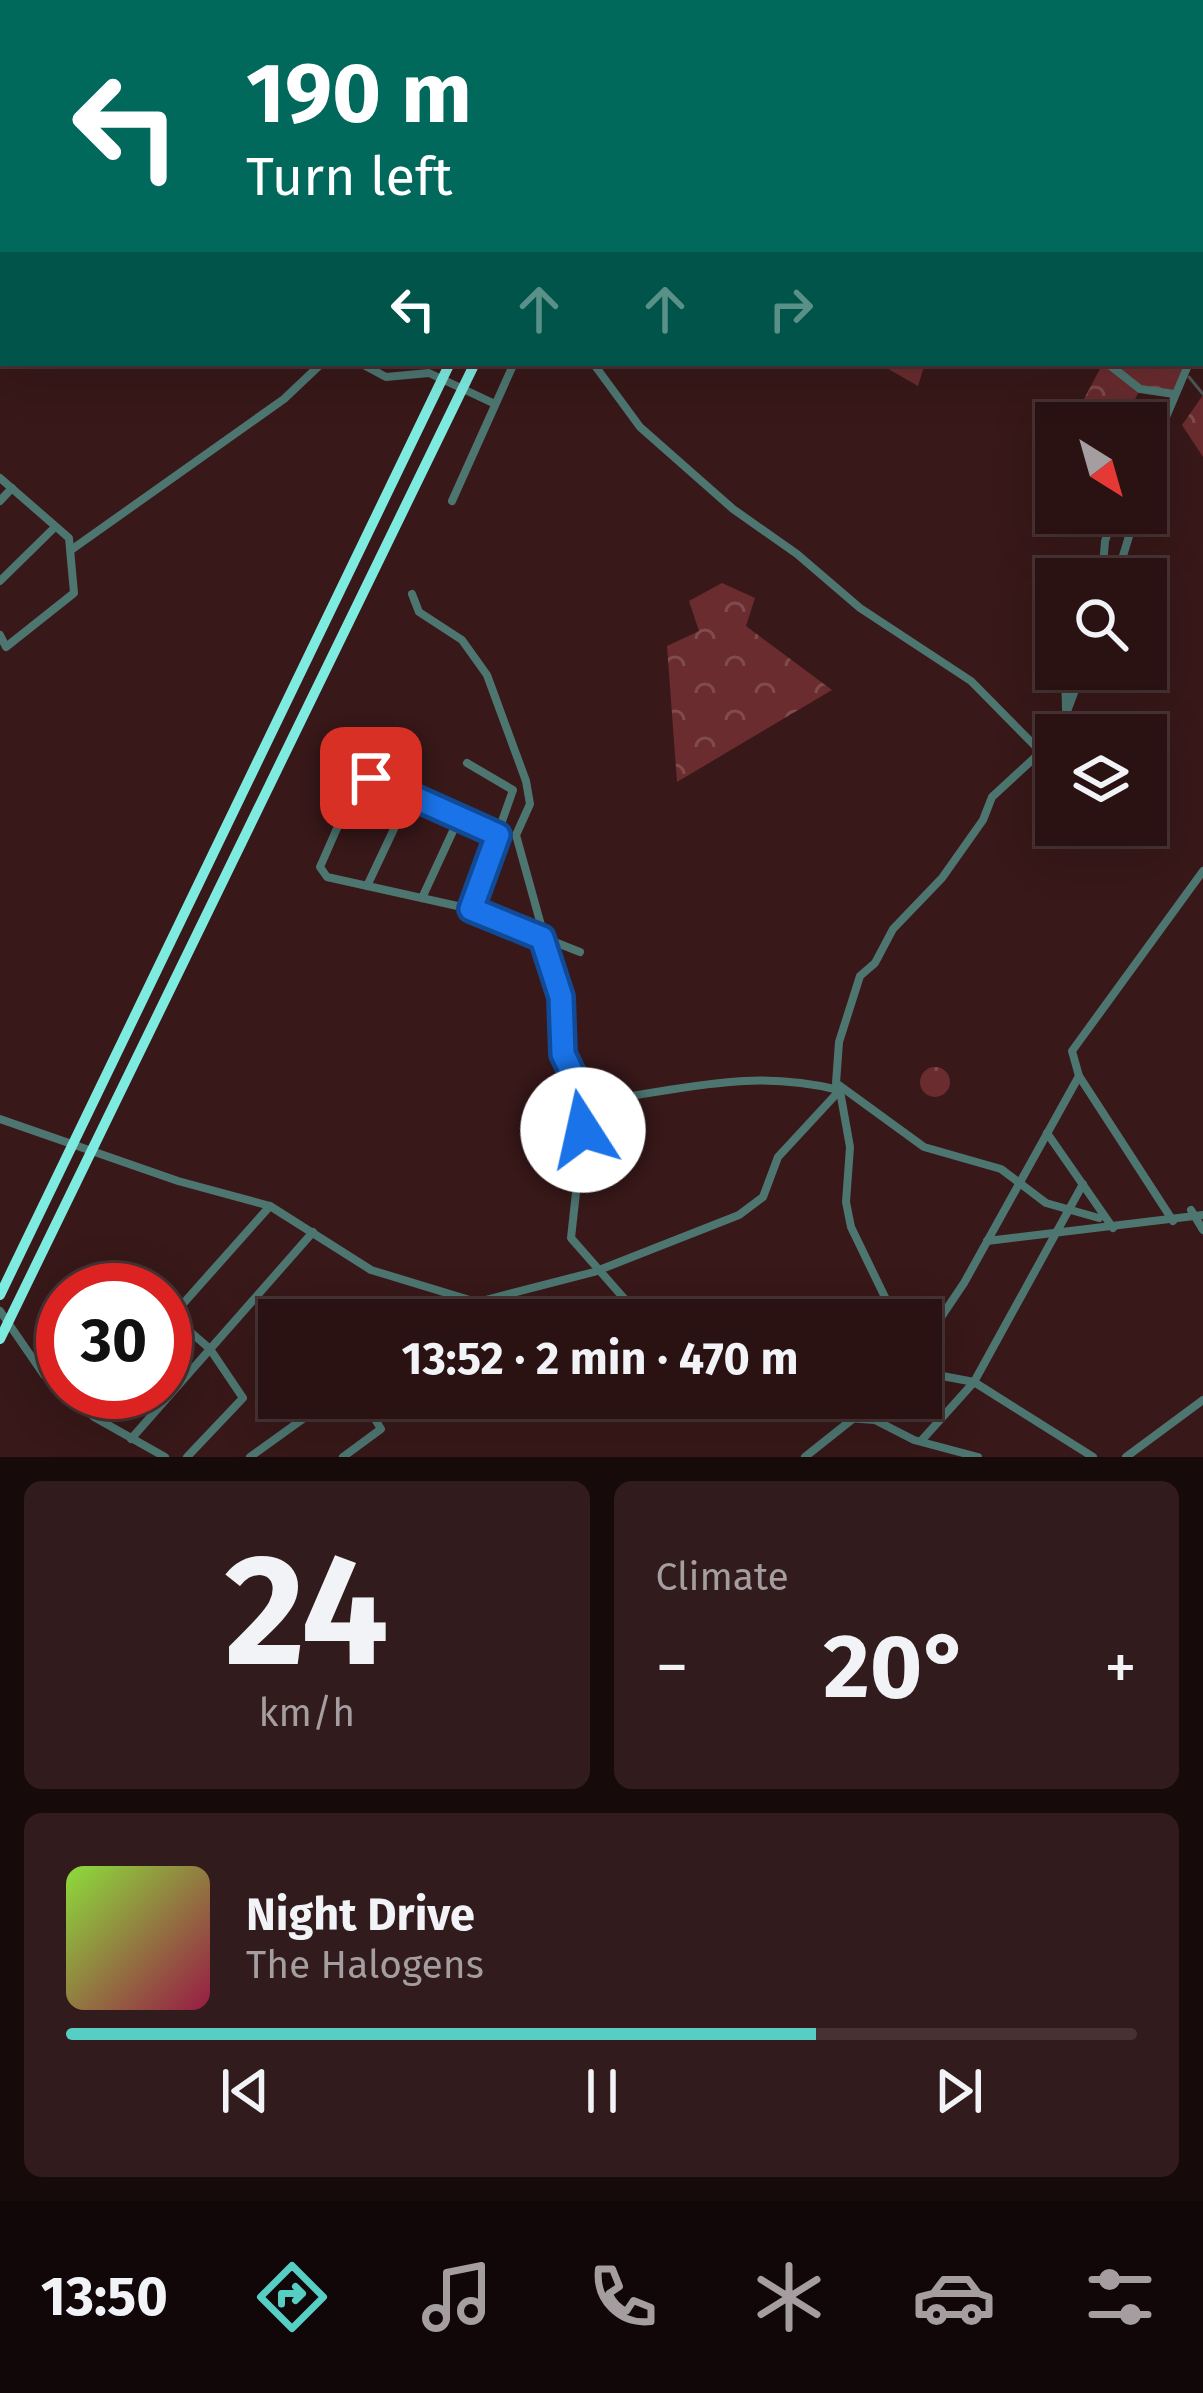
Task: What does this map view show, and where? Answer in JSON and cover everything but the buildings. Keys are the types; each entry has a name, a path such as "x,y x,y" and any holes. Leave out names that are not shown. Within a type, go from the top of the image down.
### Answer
{"highway":[{"path":"0,1295 448,366"},
{"path":"0,1339 474,366"}],"street":[{"path":"71,550 284,400 319,366"},
{"path":"366,366 386,377 426,368 495,404"},
{"path":"452,501 513,366"},
{"path":"595,366 640,427 733,509 797,554 860,608 971,681 1035,745"},
{"path":"1111,366 1140,389 1175,394"},
{"path":"1167,415 1189,366"},
{"path":"0,478 70,538 74,593 3,650 0,635"},
{"path":"0,501 12,488"},
{"path":"0,581 55,526"},
{"path":"412,594 419,612 462,640 487,675 526,781 530,804 516,835 561,997 563,1054 586,1102 571,1230 624,1299"},
{"path":"886,1299 851,1227 846,1202 850,1147 835,1071 839,1042 860,976 875,963 893,929 942,878 983,820 992,796 1035,758"},
{"path":"467,763 513,790 471,909"},
{"path":"498,835 365,776 354,782 320,867 327,877 471,909 580,952"},
{"path":"367,886 410,795"},
{"path":"422,898 459,817"},
{"path":"1173,1221 1079,1076 1072,1051 1203,871"},
{"path":"586,1102 700,1082 782,1076 840,1090 924,1148 980,1161 1020,1182 1039,1199 1100,1218"},
{"path":"942,1313 1079,1076"},
{"path":"488,1299 598,1271 745,1211 763,1197 786,1146 840,1090"},
{"path":"0,1119 270,1206 389,1279 465,1299"},
{"path":"1047,1133 1113,1228"},
{"path":"921,1442 974,1382 1083,1184"},
{"path":"192,1293 270,1206"},
{"path":"986,1241 1173,1221 1196,1214 1203,1230"},
{"path":"131,1439 313,1232"},
{"path":"0,1311 36,1363"},
{"path":"187,1457 243,1398 210,1349 192,1337"},
{"path":"942,1376 974,1382 1093,1457"},
{"path":"1126,1457 1203,1400"},
{"path":"100,1419 165,1457"},
{"path":"250,1457 303,1419"},
{"path":"344,1457 381,1429 375,1419"},
{"path":"805,1457 857,1419"},
{"path":"865,1419 921,1442 978,1457"}],"green space":[{"path":"883,366 924,366 918,386"},
{"path":"1101,366 1188,366 1175,394 1140,390 1133,402 1084,402"},
{"path":"1203,395 1203,457 1182,425"},
{"path":"722,583 755,598 746,626 832,690 677,782 667,646 699,631 689,601"},
{"path":"935,1067 946,1071 950,1082 946,1093 935,1097 924,1093 920,1082 924,1071"}],"waterway":[{"path":"1189,377 1203,394"}],"route":[{"path":"371,778 498,835 471,909 542,938 561,997 563,1054 586,1102 583,1130"}]}
